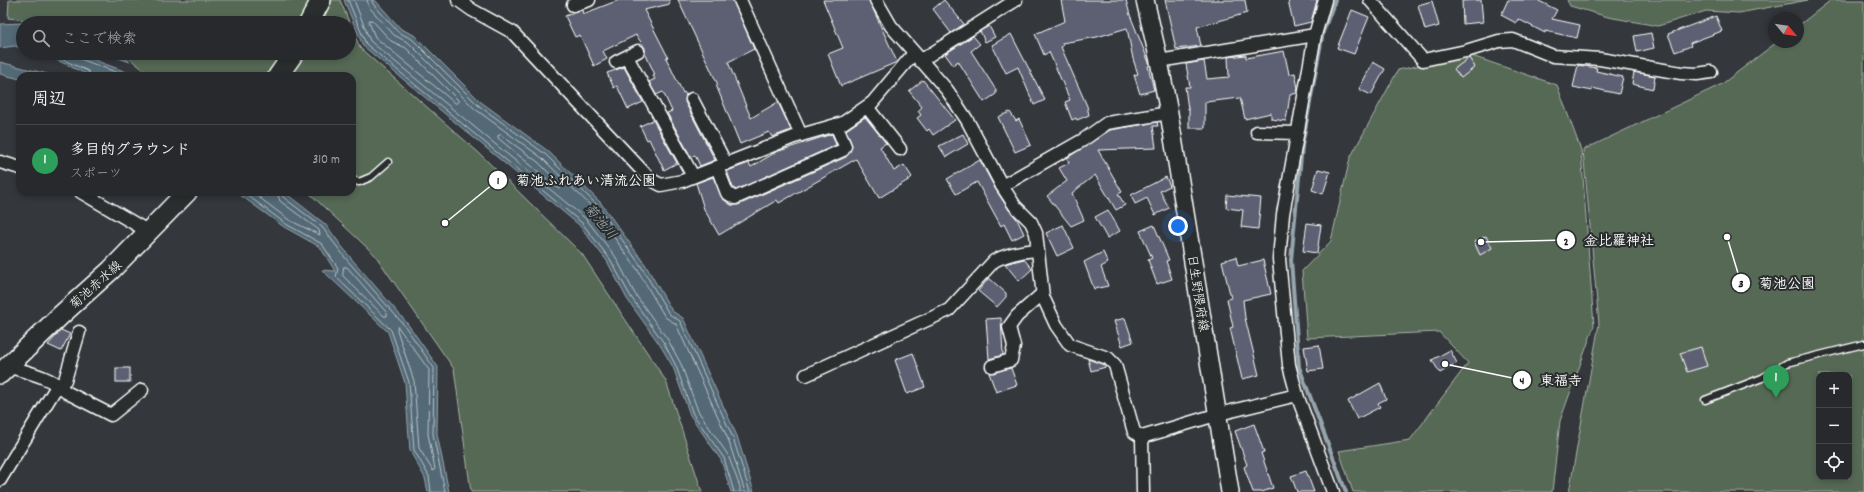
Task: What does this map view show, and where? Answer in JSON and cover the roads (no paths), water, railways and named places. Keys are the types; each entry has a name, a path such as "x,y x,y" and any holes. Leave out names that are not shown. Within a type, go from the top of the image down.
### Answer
{"main road":[{"path":"313,16 321,0"},
{"name":"日生野隈府線","path":"1145,0 1169,113 1219,414 1230,492"},
{"path":"281,72 289,60"},
{"name":"菊池赤水線","path":"3,370 112,270 181,199"}],"street":[{"path":"458,0 472,10 512,32 650,179 661,185 693,176 801,135 843,123 872,103 917,57 1016,0"},
{"path":"574,5 589,0"},
{"path":"740,0 801,135"},
{"path":"876,0 891,26 946,90 967,120 1002,186 1015,206 1031,222 1036,233 1042,294 1056,325 1070,345 1108,358 1115,365 1134,432 1142,437 1219,414 1297,395"},
{"path":"1325,0 1314,35 1283,214 1279,259 1289,365 1297,395 1333,492"},
{"path":"1370,0 1422,60 1466,51 1499,41 1514,40 1552,56 1600,59 1681,73 1697,74 1711,72"},
{"path":"1159,61 1314,35"},
{"path":"627,57 693,176"},
{"path":"692,99 721,165 727,193 735,198 843,150 845,146 836,125"},
{"path":"867,107 900,149"},
{"path":"1002,186 1083,140 1107,123 1169,113"},
{"path":"1256,132 1297,132"},
{"path":"0,162 16,167"},
{"path":"88,196 150,232"},
{"path":"806,375 949,310 994,261 1002,257 1025,251 1038,250"},
{"path":"992,366 1011,360 1014,346 1009,328 1017,316 1042,294"},
{"path":"0,480 54,391 65,380 79,332"},
{"path":"3,370 34,374 60,386 66,392 111,415 142,390"},
{"path":"1142,437 1143,492"}],"lane":[{"path":"356,181 359,182 371,177 388,162"},
{"path":"1705,400 1762,378 1787,363 1864,344"}],"water":[{"name":"菊池川","path":"344,0 375,0 401,29 414,35 481,102 548,151 600,202 645,264 672,311 683,318 737,436 754,492 731,492 721,460 690,415 673,367 660,345 627,299 607,261 579,225 363,46 356,29 356,16 351,16"},
{"path":"16,23 16,46 0,48 0,24"},
{"path":"56,60 95,60 126,72 82,72"},
{"path":"0,62 39,72 16,72 16,78 0,74"},
{"path":"241,196 289,196 325,224 350,257 407,323 438,367 437,434 449,492 428,492 425,478 410,451 405,383 388,332 322,270 335,271 320,247 284,227"}],"waterway":[{"path":"1335,0 1323,32 1302,146 1291,260 1299,367 1346,492"}],"place":[{"name":"菊池ふれあい清流公園","path":"445,223"},
{"name":"菊池公園","path":"1727,237"},
{"name":"金比羅神社","path":"1481,242"},
{"name":"東福寺","path":"1445,364"},
{"name":"多目的グラウンド","path":"1776,398"}]}
